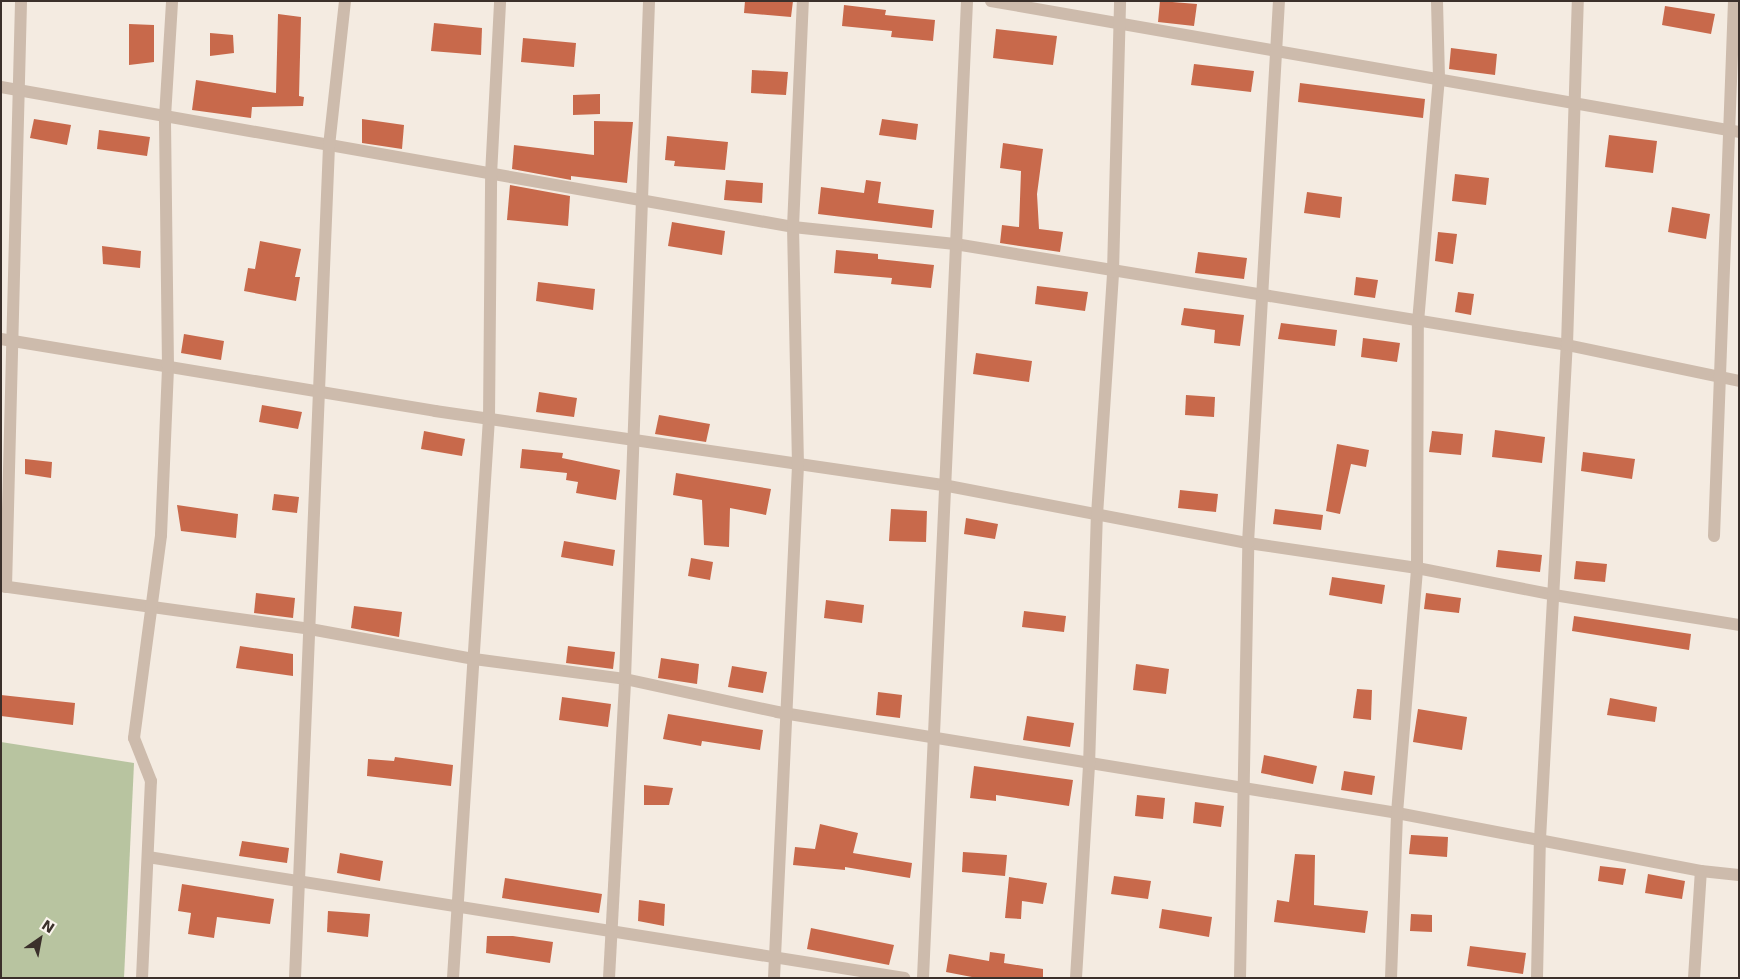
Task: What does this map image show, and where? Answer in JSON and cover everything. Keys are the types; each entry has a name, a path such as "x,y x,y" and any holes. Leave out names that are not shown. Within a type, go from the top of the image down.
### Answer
{"street":[{"path":"20,1 20,90 6,340 4,587 310,629 474,659 625,679 788,714 933,737 1089,766 1397,813 1701,871 1739,875"},
{"path":"142,978 151,781 134,738 154,607 162,535 168,366 165,117 172,1"},
{"path":"295,978 329,146 345,1"},
{"path":"453,978 489,419 491,175 500,1"},
{"path":"609,978 625,679 649,1"},
{"path":"774,978 788,714 798,465 793,227 803,1"},
{"path":"923,978 943,485 967,1"},
{"path":"991,1 1278,52 1575,101 1734,131"},
{"path":"1076,978 1089,766 1098,514 1113,272 1120,1"},
{"path":"1240,978 1248,543 1278,52 1279,1"},
{"path":"1391,978 1397,813 1417,568 1418,322 1439,78 1437,1"},
{"path":"1537,978 1540,839 1567,345 1578,1"},
{"path":"1714,536 1734,131 1734,1"},
{"path":"1,87 793,227 955,244 1113,272 1262,294 1418,322 1567,345 1739,381"},
{"path":"6,340 489,419 943,485 1248,543 1417,568 1554,595 1739,625"},
{"path":"148,857 300,883 458,905 610,932 904,978"},
{"path":"1694,978 1701,871"}],"green space":[{"path":"1,742 134,763 124,978 1,978"}],"building":[{"path":"745,1 793,1 791,17 744,13"},
{"path":"1160,1 1197,4 1194,26 1158,22"},
{"path":"844,5 886,10 885,15 935,20 933,41 891,37 892,31 842,26"},
{"path":"1665,6 1715,14 1711,34 1662,25"},
{"path":"278,14 301,17 299,96 304,97 303,106 252,107 251,118 192,110 196,80 276,93"},
{"path":"434,23 482,28 481,55 431,51"},
{"path":"129,24 154,25 154,62 129,65"},
{"path":"996,29 1057,36 1053,65 993,58"},
{"path":"210,33 233,35 234,53 210,56"},
{"path":"523,38 576,43 574,67 521,62"},
{"path":"1451,48 1497,54 1495,75 1449,69"},
{"path":"1194,64 1254,71 1251,92 1191,85"},
{"path":"752,70 788,72 786,95 751,93"},
{"path":"1300,83 1425,99 1423,118 1298,102"},
{"path":"600,94 600,114 573,115 573,95"},
{"path":"34,119 71,125 67,145 30,138"},
{"path":"362,119 404,125 402,149 362,143"},
{"path":"882,119 918,124 916,140 879,135"},
{"path":"594,121 633,122 627,183 571,176 571,180 512,169 514,145 594,155"},
{"path":"99,130 150,137 147,156 97,149"},
{"path":"1609,135 1657,141 1653,173 1605,167"},
{"path":"667,136 728,142 725,170 674,166 675,161 665,160"},
{"path":"1003,143 1043,149 1037,194 1039,229 1063,232 1060,252 1000,243 1002,225 1019,227 1021,171 1000,168"},
{"path":"1455,174 1489,178 1486,205 1452,201"},
{"path":"726,180 763,183 762,203 724,200"},
{"path":"866,180 881,182 878,203 934,210 932,228 818,214 821,187 864,193"},
{"path":"510,185 570,196 568,226 507,220"},
{"path":"1307,192 1342,197 1340,218 1304,213"},
{"path":"1672,207 1710,214 1706,239 1668,232"},
{"path":"672,222 725,231 722,255 668,246"},
{"path":"1438,232 1457,234 1453,264 1435,261"},
{"path":"260,241 301,249 295,277 300,277 296,301 244,291 248,268 255,269"},
{"path":"102,246 141,251 140,268 103,264"},
{"path":"836,250 878,254 878,259 934,265 931,288 891,284 892,278 834,273"},
{"path":"1198,252 1247,258 1244,279 1195,273"},
{"path":"1356,277 1378,280 1375,298 1354,295"},
{"path":"538,282 595,289 593,310 536,301"},
{"path":"1037,286 1088,292 1085,311 1035,304"},
{"path":"1458,292 1474,294 1471,315 1455,312"},
{"path":"1184,308 1244,315 1240,346 1214,343 1215,330 1181,325"},
{"path":"1281,323 1337,330 1335,346 1278,339"},
{"path":"184,334 224,341 221,360 181,353"},
{"path":"1363,338 1400,343 1397,362 1361,357"},
{"path":"976,353 1032,361 1029,382 973,374"},
{"path":"539,392 577,398 574,417 536,412"},
{"path":"1186,395 1215,397 1214,417 1185,415"},
{"path":"262,405 302,412 298,429 259,422"},
{"path":"659,415 710,424 706,442 655,434"},
{"path":"1495,430 1545,437 1542,463 1492,457"},
{"path":"424,431 465,439 462,456 421,449"},
{"path":"1432,431 1463,434 1461,455 1429,452"},
{"path":"1337,444 1369,450 1366,467 1351,464 1340,514 1326,511"},
{"path":"522,449 563,453 562,458 620,470 616,500 576,493 578,482 566,480 567,473 520,468"},
{"path":"1583,452 1635,459 1632,479 1581,471"},
{"path":"25,459 52,462 51,478 25,474"},
{"path":"676,473 771,489 766,515 730,508 729,547 704,545 702,500 673,495"},
{"path":"1180,490 1218,494 1216,512 1178,508"},
{"path":"274,494 299,497 297,513 272,510"},
{"path":"177,505 238,514 236,538 181,531"},
{"path":"891,509 927,511 926,542 889,541"},
{"path":"1275,509 1323,515 1321,530 1273,524"},
{"path":"966,518 998,524 995,539 964,534"},
{"path":"564,541 615,550 613,566 561,557"},
{"path":"1498,550 1542,555 1540,572 1496,567"},
{"path":"691,558 713,562 710,580 688,576"},
{"path":"1576,561 1607,564 1605,582 1574,579"},
{"path":"1332,577 1385,585 1382,604 1329,595"},
{"path":"256,593 295,598 293,618 254,613"},
{"path":"1426,593 1461,598 1459,613 1424,609"},
{"path":"826,600 864,605 862,623 824,618"},
{"path":"354,606 402,612 399,637 351,628"},
{"path":"1024,611 1066,616 1064,632 1022,627"},
{"path":"1574,616 1691,634 1689,650 1572,631"},
{"path":"240,646 293,654 293,676 236,668"},
{"path":"568,646 615,652 613,669 566,663"},
{"path":"661,658 699,664 697,684 658,678"},
{"path":"1136,664 1169,669 1166,694 1133,690"},
{"path":"732,666 767,672 763,693 728,687"},
{"path":"1357,689 1372,690 1371,720 1353,718"},
{"path":"878,692 902,695 900,718 876,715"},
{"path":"1,695 75,703 73,725 1,716"},
{"path":"562,697 611,704 608,727 559,720"},
{"path":"1610,698 1657,707 1655,722 1607,715"},
{"path":"1418,709 1467,717 1462,750 1413,742"},
{"path":"668,714 763,730 760,750 702,741 701,746 663,739"},
{"path":"1027,716 1074,723 1070,747 1023,740"},
{"path":"1264,755 1317,766 1313,784 1261,773"},
{"path":"395,757 453,765 451,786 367,776 368,759 394,761"},
{"path":"974,766 1073,780 1069,806 996,795 996,801 970,798"},
{"path":"1344,771 1375,776 1372,795 1341,790"},
{"path":"644,785 673,788 669,805 644,805"},
{"path":"1137,795 1165,798 1163,819 1135,816"},
{"path":"1195,802 1224,806 1221,827 1193,823"},
{"path":"820,824 858,833 853,853 912,863 910,878 845,867 845,870 793,865 795,847 815,849"},
{"path":"1411,835 1448,837 1447,857 1409,854"},
{"path":"242,841 289,848 287,863 239,856"},
{"path":"963,852 1007,855 1005,876 962,872"},
{"path":"340,853 383,861 380,881 337,873"},
{"path":"1295,854 1315,855 1314,905 1368,911 1365,933 1274,922 1277,900 1289,902"},
{"path":"1600,866 1626,869 1623,885 1598,881"},
{"path":"1648,874 1685,881 1682,899 1645,893"},
{"path":"1114,876 1151,881 1148,899 1111,894"},
{"path":"1009,877 1047,883 1043,904 1022,901 1021,919 1005,918"},
{"path":"505,878 602,894 599,913 502,898"},
{"path":"182,884 274,899 270,924 217,917 214,938 188,934 191,913 178,911"},
{"path":"639,900 665,904 664,926 638,921"},
{"path":"1162,909 1212,917 1209,937 1159,928"},
{"path":"328,911 370,914 368,937 327,932"},
{"path":"1411,914 1432,915 1432,932 1410,931"},
{"path":"811,928 894,945 889,965 807,949"},
{"path":"487,936 513,936 553,942 550,963 486,953"},
{"path":"1470,946 1526,953 1523,974 1467,966"},
{"path":"990,952 1005,954 1004,963 1043,969 1043,978 977,978 946,972 949,954 989,961"}]}
